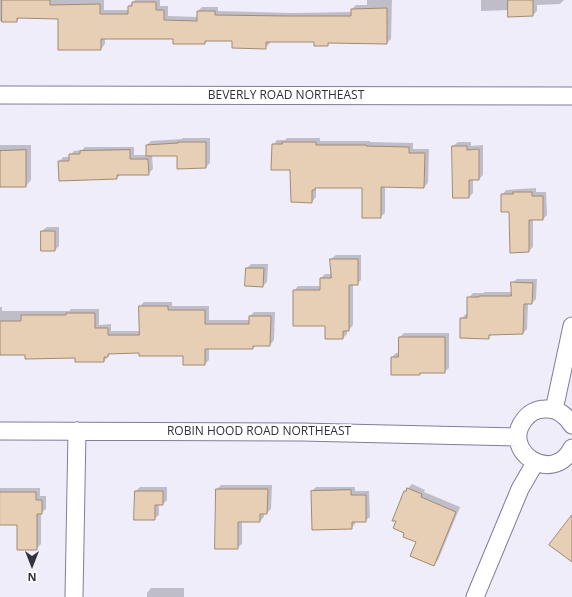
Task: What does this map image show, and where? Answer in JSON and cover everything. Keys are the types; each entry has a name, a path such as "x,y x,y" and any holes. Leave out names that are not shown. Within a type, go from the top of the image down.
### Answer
{"street":[{"name":"BEVERLY ROAD NORTHEAST","path":"0,95 572,96"},
{"path":"554,410 572,326"},
{"path":"572,425 565,416 554,410 539,410 526,417 522,422 518,437 523,452 528,458 543,465 550,465 558,462 564,458 572,448"},
{"name":"ROBIN HOOD ROAD NORTHEAST","path":"0,431 301,432 518,437"},
{"path":"74,597 76,431"},
{"path":"475,597 520,489 535,462"}],"building":[{"path":"2,0 50,0 50,5 100,4 100,14 128,14 128,6 132,6 132,2 156,2 156,10 164,10 164,20 197,21 197,11 215,11 215,15 351,16 351,9 387,8 387,44 328,43 328,46 314,46 314,42 266,42 266,49 232,48 232,41 205,41 205,44 173,44 173,39 101,39 101,50 58,50 58,19 17,18 17,22 2,22"},
{"path":"508,0 533,0 533,16 508,17"},
{"path":"178,142 206,142 206,168 177,169 177,156 146,156 146,145"},
{"path":"282,142 316,142 316,145 409,147 409,153 425,153 424,188 381,187 381,218 362,218 362,188 315,188 315,190 312,190 312,203 291,202 290,170 271,170 272,144 282,144"},
{"path":"452,146 467,146 467,150 479,149 479,180 469,180 469,198 453,198"},
{"path":"26,150 26,187 0,187 0,151"},
{"path":"130,150 130,159 148,159 149,175 117,175 117,179 59,181 58,161 69,161 69,154 80,154 80,151"},
{"path":"513,192 532,192 532,196 543,196 543,220 529,220 529,252 510,253 509,212 501,212 501,194 513,194"},
{"path":"41,231 55,231 55,251 41,251"},
{"path":"330,259 358,259 358,285 349,285 349,331 343,331 343,339 325,339 325,326 293,326 293,290 320,290 320,278 331,278"},
{"path":"246,268 264,268 263,287 245,286"},
{"path":"511,282 533,283 532,304 524,304 523,334 489,335 489,339 460,338 460,318 467,318 467,297 511,296"},
{"path":"139,306 168,306 168,310 205,310 205,324 249,324 249,316 271,316 270,346 253,346 253,349 205,349 205,365 183,365 183,356 139,356 139,353 108,354 108,357 104,357 104,362 75,362 75,358 25,359 25,355 0,355 0,321 21,321 21,315 66,315 66,313 95,313 95,328 108,328 108,335 139,335"},
{"path":"399,337 445,337 445,373 391,375 391,357 398,357"},
{"path":"407,488 422,494 421,497 456,512 434,566 410,556 416,542 403,537 404,533 393,528 396,521 392,521 404,491 406,491"},
{"path":"216,489 268,489 267,514 260,514 260,522 238,522 238,549 215,549"},
{"path":"351,490 351,495 366,495 366,522 352,522 352,529 312,530 311,491"},
{"path":"135,491 163,491 163,505 155,505 155,520 134,520"},
{"path":"0,492 36,492 36,500 42,500 42,514 37,514 37,550 17,550 17,525 0,525"},
{"path":"572,515 572,562 549,545"}]}
